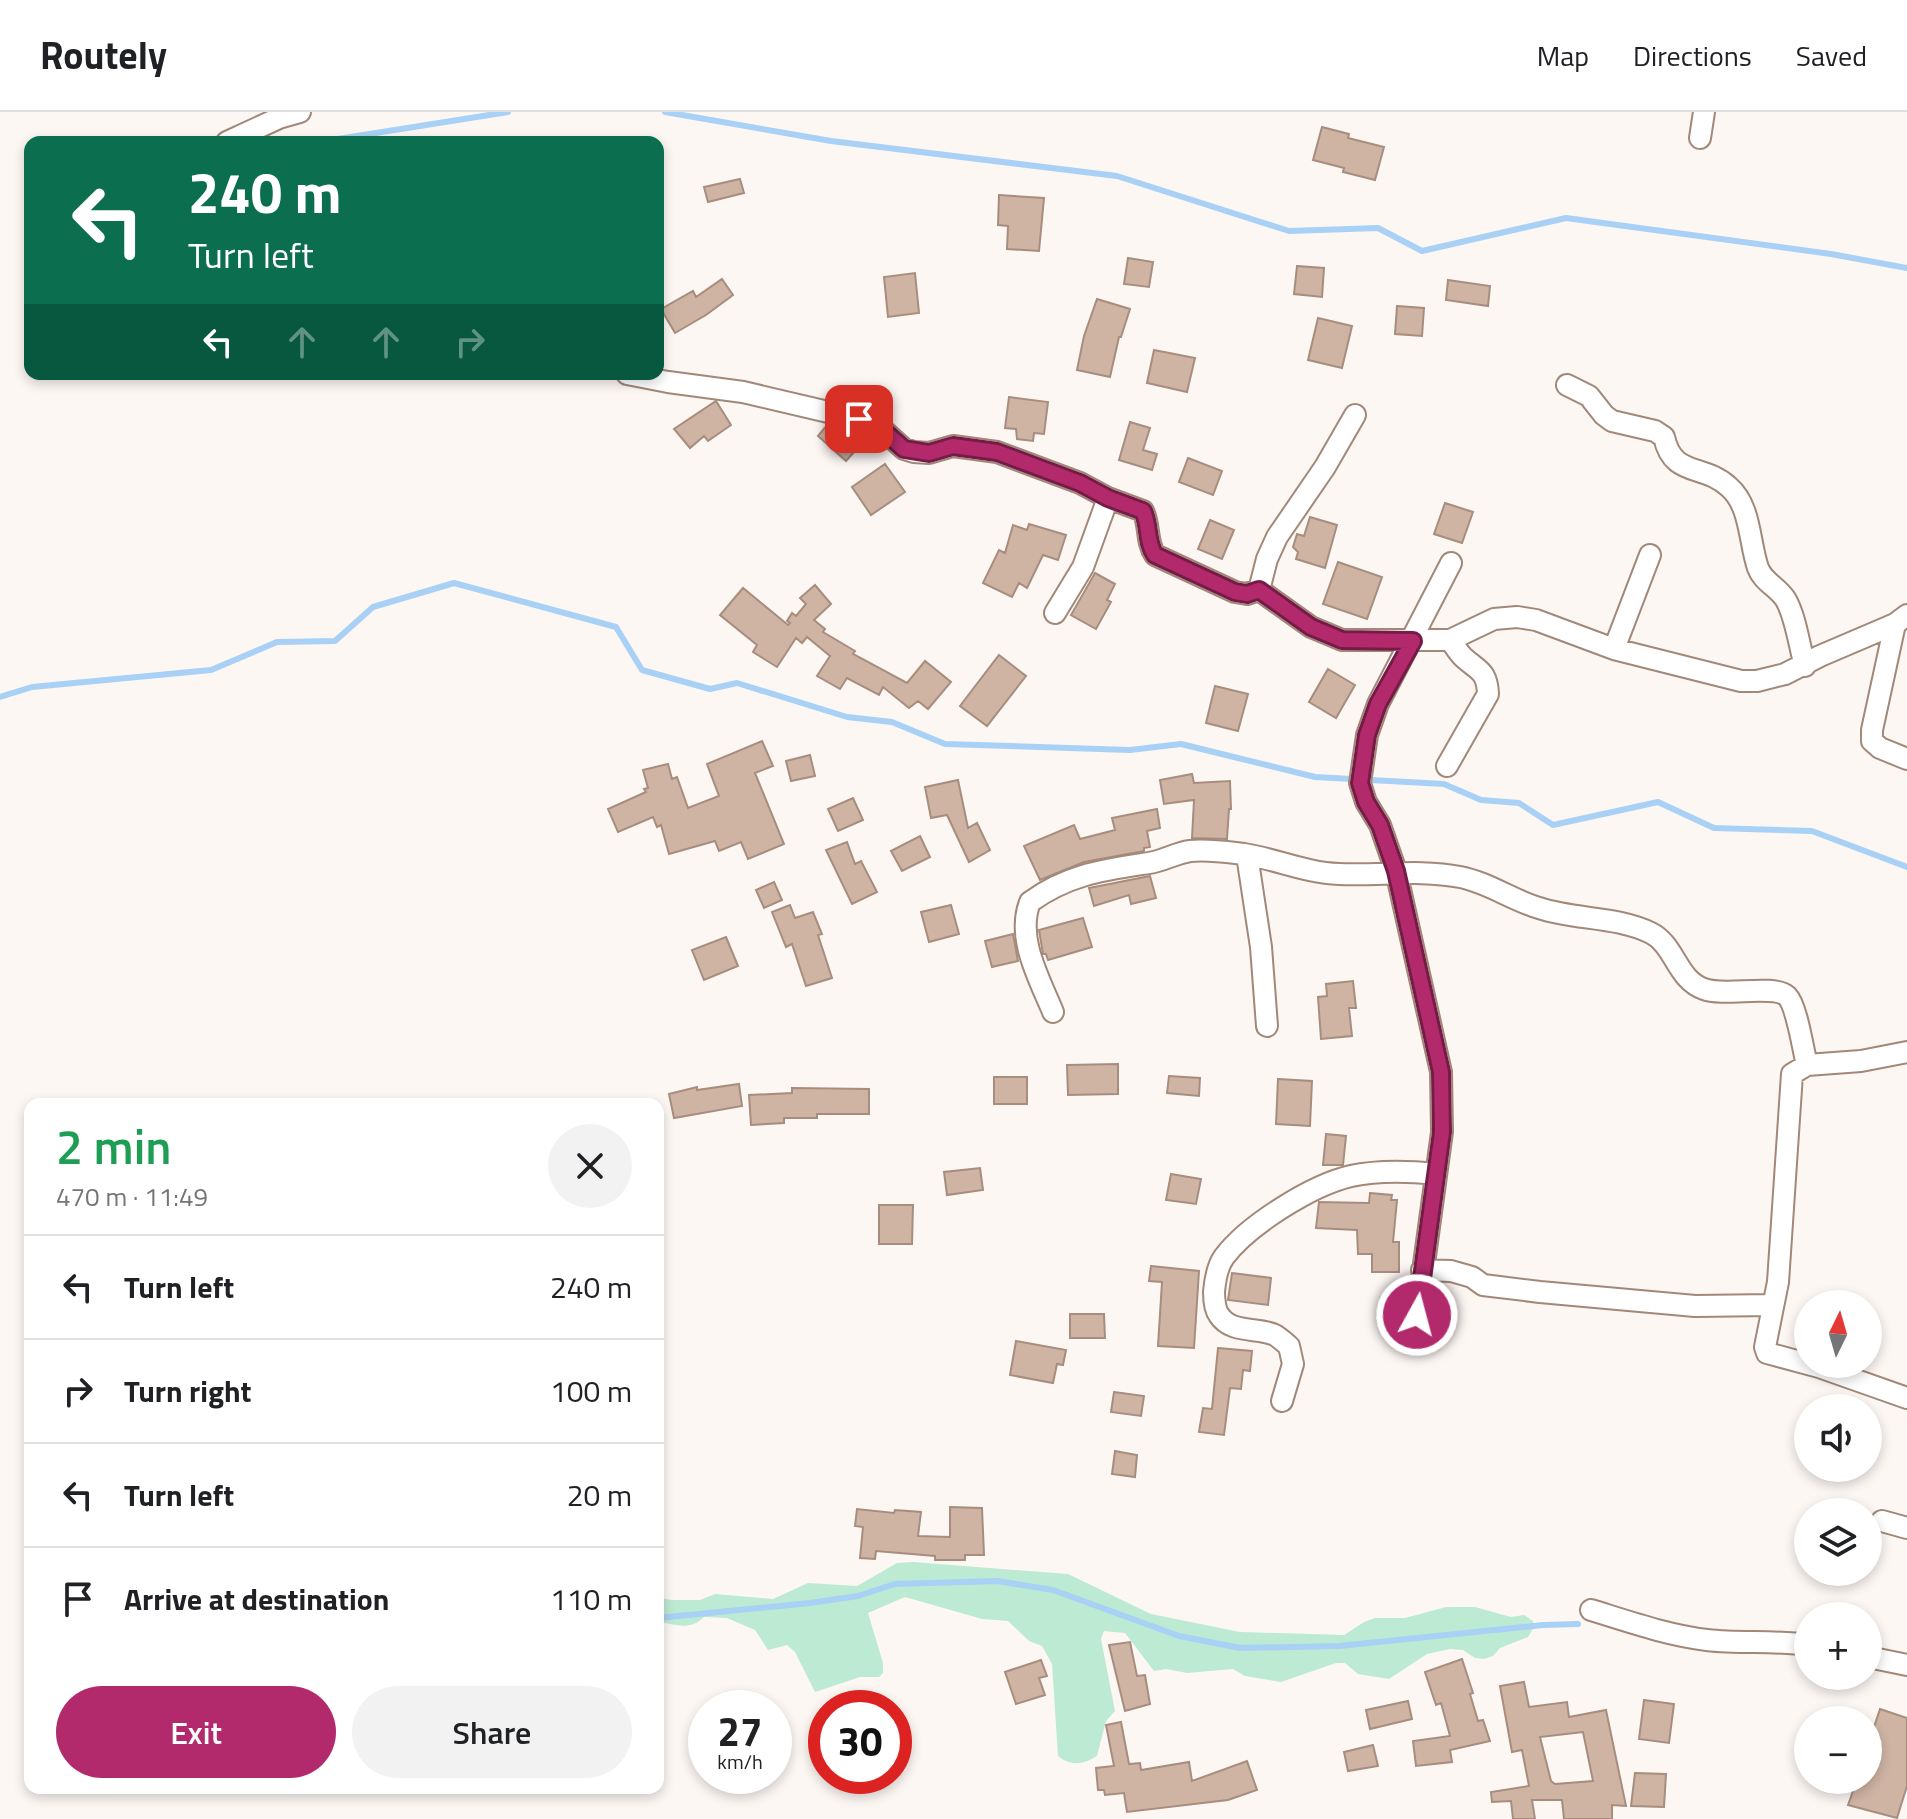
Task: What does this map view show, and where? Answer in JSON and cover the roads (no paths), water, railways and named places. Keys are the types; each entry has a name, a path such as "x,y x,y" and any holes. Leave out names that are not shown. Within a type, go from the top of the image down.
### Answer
{"street":[{"path":"242,136 300,112"},
{"path":"1700,138 1704,112"},
{"path":"658,380 743,392 875,423 904,449 914,452 929,453 953,446 997,452 1143,511 1150,548 1155,555 1235,592 1247,594 1259,590"},
{"path":"1567,385 1589,396 1612,421 1655,431 1664,437 1672,458 1730,487 1741,503 1758,570 1787,602 1805,666"},
{"path":"1259,590 1277,537 1325,467 1355,415"},
{"path":"1055,613 1083,567 1108,498"},
{"path":"1614,649 1650,555"},
{"path":"1417,1315 1442,1132 1441,1072 1396,871 1380,825 1366,802 1360,783 1367,735 1374,714 1451,563"},
{"path":"1259,590 1311,627 1342,640 1450,640 1494,619 1517,617 1536,620 1614,649 1741,681 1773,678 1805,666 1820,656 1901,620"},
{"path":"1901,620 1872,730 1872,741 1880,748 1907,759"},
{"path":"1447,766 1488,694 1482,673 1463,657 1450,640"},
{"path":"1053,1012 1027,943 1024,926 1030,902 1047,889 1123,865 1150,863 1189,851 1247,855 1295,868 1338,874 1396,871 1462,877 1540,909 1632,926 1655,935 1683,975 1700,988 1716,993 1776,992 1786,995 1792,1005 1807,1065"},
{"path":"1247,855 1261,947 1267,1026"},
{"path":"1907,1052 1861,1061 1807,1065 1792,1074 1778,1282 1765,1347 1767,1353 1819,1367 1907,1398"},
{"path":"1282,1401 1293,1364 1289,1346 1275,1335 1231,1326 1218,1315 1214,1297 1222,1259 1239,1241 1320,1186 1351,1176 1397,1170 1436,1174"},
{"path":"1422,1270 1451,1271 1472,1277 1483,1285 1540,1292 1695,1306 1772,1305"},
{"path":"1882,1521 1907,1528"},
{"path":"1591,1610 1672,1635 1794,1643"},
{"path":"1882,1660 1907,1665"}],"waterway":[{"path":"357,136 508,112"},
{"path":"665,112 831,141 1117,176 1289,231 1378,228 1422,251 1566,218 1831,254 1907,268"},
{"path":"0,697 32,687 211,670 277,642 335,641 373,607 454,583 616,627 642,670 710,689 737,683 847,717 892,722 945,744 1130,750 1181,744 1315,777 1444,784 1481,800 1519,803 1553,825 1658,802 1714,828 1812,831 1907,867"},
{"path":"664,1617 810,1603 858,1596 895,1584 997,1581 1053,1590 1179,1636 1240,1648 1339,1646 1578,1624"}]}
